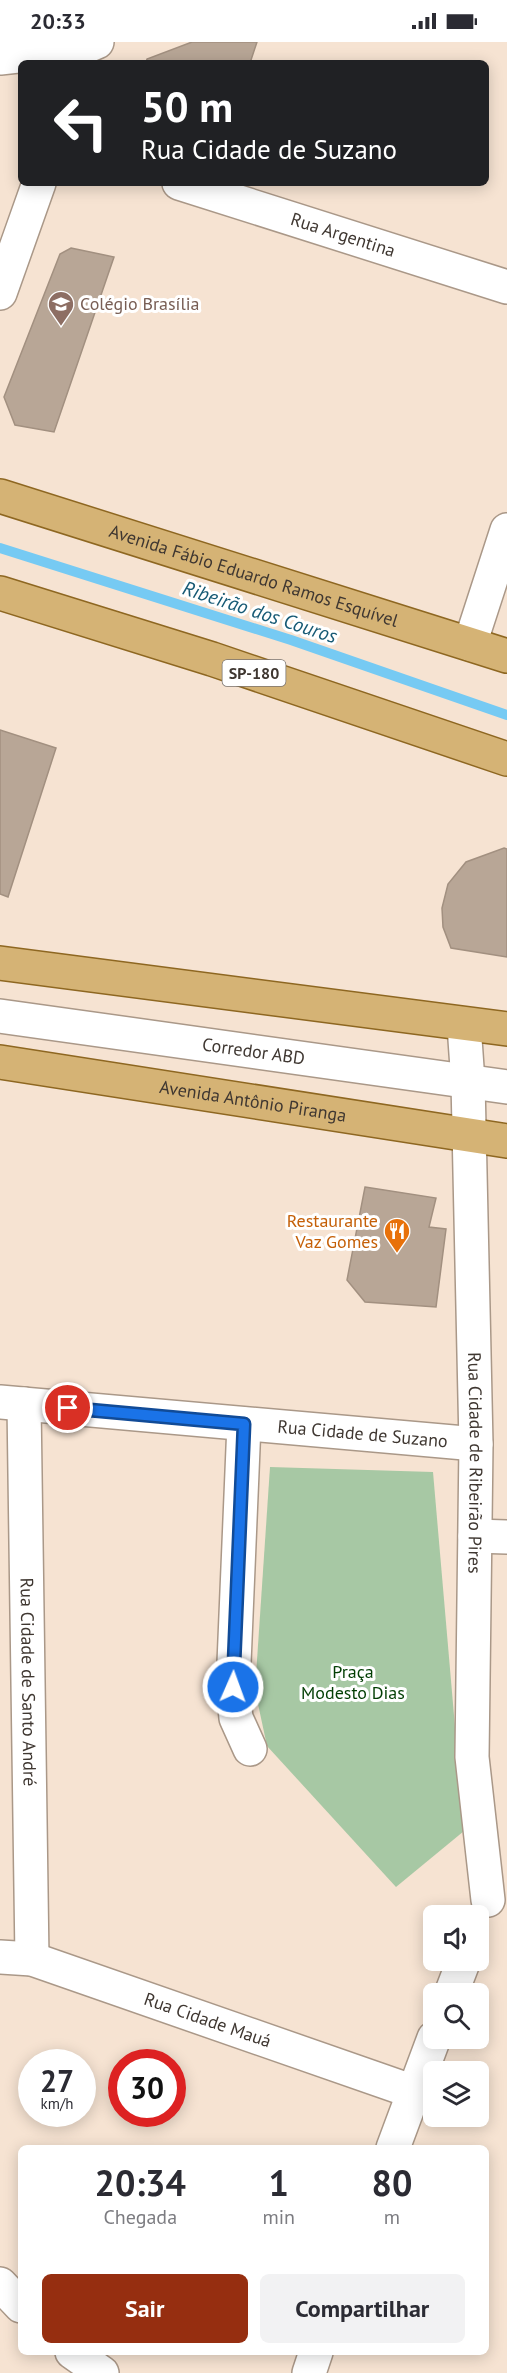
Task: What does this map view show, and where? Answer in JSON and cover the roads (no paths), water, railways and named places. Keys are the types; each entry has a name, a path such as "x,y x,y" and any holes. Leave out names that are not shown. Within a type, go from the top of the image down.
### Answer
{"main road":[{"name":"Avenida Fábio Eduardo Ramos Esquível","path":"0,496 507,656"},
{"name":"SP-180","path":"0,593 212,659 507,759"},
{"path":"0,963 507,1029"},
{"name":"Avenida Antônio Piranga","path":"0,1062 507,1141"}],"street":[{"path":"0,58 85,49"},
{"path":"0,293 38,186"},
{"name":"Rua Argentina","path":"188,186 507,287"},
{"path":"470,644 507,530"},
{"name":"Corredor ABD","path":"0,1016 507,1087"},
{"name":"Rua Cidade de Ribeirão Pires","path":"464,1025 468,1082 476,1444 491,1536 472,1757 497,1888"},
{"name":"Rua Cidade de Suzano","path":"12,1403 476,1444"},
{"name":"Rua Cidade de Santo André","path":"12,1403 32,1959"},
{"path":"244,1424 233,1687 236,1718 250,1749"},
{"name":"Rua Cidade Mauá","path":"0,1957 32,1959 414,2091"},
{"path":"394,2145 430,2049"},
{"path":"0,2284 18,2303"},
{"path":"76,2355 102,2373"},
{"path":"309,2373 315,2355"}],"waterway":[{"name":"Ribeirão dos Couros","path":"0,548 291,640 507,715"}],"place":[{"name":"Colégio Brasília","path":"61,327"},
{"name":"Restaurante Vaz Gomes","path":"397,1254"}],"park label":[{"name":"Praça Modesto Dias","path":"353,1682"}]}
